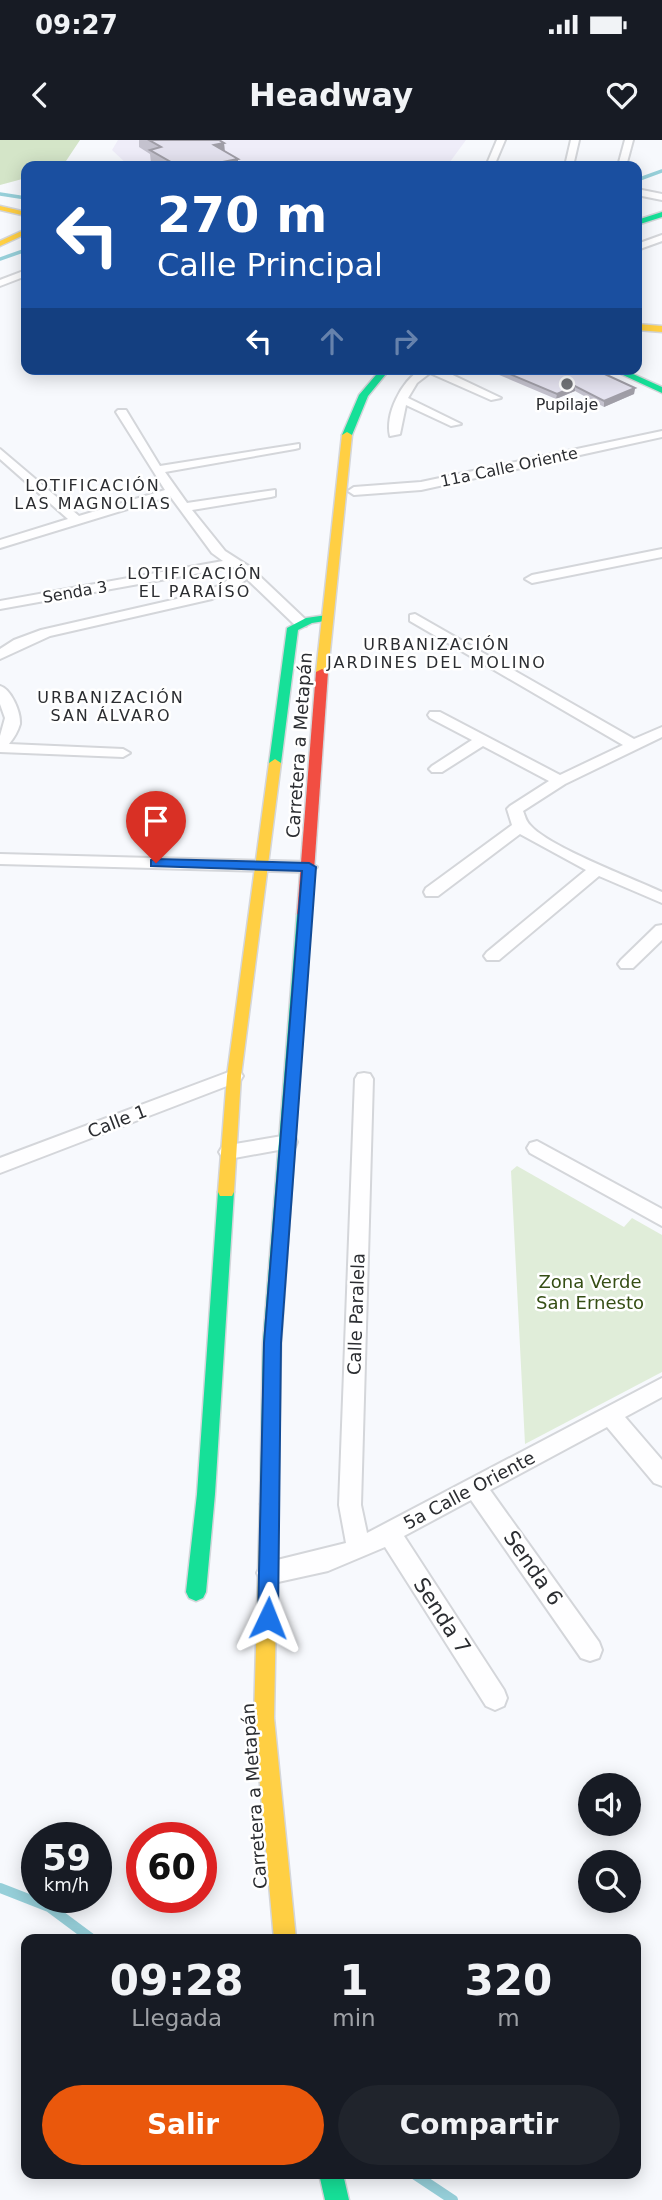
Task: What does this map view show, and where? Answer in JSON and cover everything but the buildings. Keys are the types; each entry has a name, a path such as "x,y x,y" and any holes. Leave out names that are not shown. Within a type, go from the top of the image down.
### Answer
{"main road":[{"path":"0,207 21,211"},
{"path":"642,221 662,214"},
{"path":"642,236 662,229"},
{"path":"642,327 662,329"},
{"path":"350,415 352,394 365,375"},
{"path":"350,415 381,375"},
{"path":"350,415 389,375"},
{"path":"628,375 662,390"},
{"name":"Carretera a Metapán","path":"285,1934 264,1718 272,1343 327,618 347,492 341,472 350,415 344,396"},
{"path":"196,1592 206,1494 234,1076 260,866 293,628 301,623 327,618"},
{"path":"332,2179 337,2200"}],"street":[{"path":"492,161 501,140"},
{"path":"570,161 575,140"},
{"path":"623,161 629,140"},
{"path":"642,193 662,197"},
{"path":"642,245 662,238"},
{"path":"0,283 21,275"},
{"path":"394,434 402,400 420,375"},
{"path":"443,375 495,398"},
{"path":"402,400 455,424"},
{"path":"122,412 157,470 220,553 301,623"},
{"name":"11a Calle Oriente","path":"347,492 421,486 662,434"},
{"path":"157,470 295,446"},
{"path":"0,453 77,520"},
{"path":"0,544 173,491"},
{"path":"186,507 271,493"},
{"path":"532,579 662,553"},
{"path":"0,655 19,643 46,633 207,596 227,587 241,569"},
{"name":"Senda 3","path":"0,605 241,569"},
{"path":"415,618 634,745"},
{"path":"0,690 12,713 13,722 10,734 0,747"},
{"path":"435,715 560,781"},
{"path":"662,731 560,781 515,809 520,827 531,835 662,898"},
{"path":"437,769 482,740"},
{"path":"0,747 123,753"},
{"path":"432,892 520,827"},
{"path":"0,859 309,867"},
{"path":"493,956 597,869"},
{"path":"628,964 662,930"},
{"name":"Calle 1","path":"0,1166 234,1076"},
{"name":"Calle Paralela","path":"359,1549 350,1505 364,1079"},
{"path":"229,1152 288,1142"},
{"path":"537,1148 662,1218"},
{"name":"5a Calle Oriente","path":"269,1573 328,1560 359,1549 662,1387"},
{"path":"611,1416 662,1476"},
{"name":"Senda 6","path":"475,1487 590,1650"},
{"name":"Senda 7","path":"389,1533 495,1699"}],"shaded area":[{"path":"118,140 466,140 451,161 124,161 112,150"}],"green space":[{"path":"0,140 80,140 66,161 21,161 21,179 0,185"},
{"name":"Zona Verde San Ernesto","path":"517,1166 624,1227 632,1218 662,1235 662,1372 525,1444 511,1171"}],"waterway":[{"path":"642,178 662,171"},
{"path":"0,194 21,197"},
{"path":"0,259 21,252"},
{"path":"0,1888 49,1907 85,1934"},
{"path":"422,2179 453,2200"}],"traffic: fast":[{"path":"642,221 662,214"},
{"path":"347,435 364,395 381,375"},
{"path":"628,375 662,390"},
{"path":"275,763 293,628 310,620 327,618"},
{"path":"269,1504 272,1343 304,914"},
{"path":"196,1592 206,1494 226,1192"},
{"path":"332,2179 337,2200"}],"traffic: slow":[{"path":"0,208 21,213"},
{"path":"0,244 21,234"},
{"path":"642,327 662,329"},
{"path":"322,672 347,435"},
{"path":"226,1192 234,1076 275,763"},
{"path":"269,1504 264,1718 285,1934"}],"traffic: jam":[{"path":"304,914 322,672"}],"place":[{"name":"Pupilaje","path":"567,384"}],"district":[{"name":"LOTIFICACIÓN LAS MAGNOLIAS","path":"93,494"},
{"name":"LOTIFICACIÓN EL PARAÍSO","path":"195,582"},
{"name":"URBANIZACIÓN JARDINES DEL MOLINO","path":"437,653"},
{"name":"URBANIZACIÓN SAN ÁLVARO","path":"111,706"}],"route":[{"path":"156,863 309,867 272,1343 268,1618"}]}
